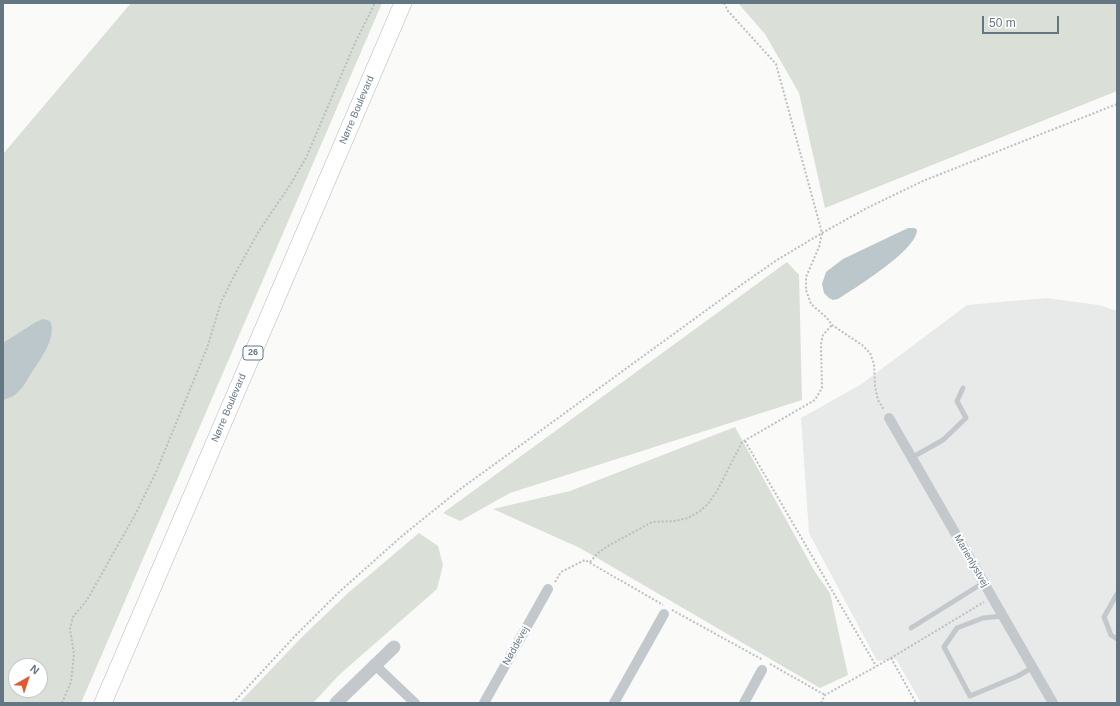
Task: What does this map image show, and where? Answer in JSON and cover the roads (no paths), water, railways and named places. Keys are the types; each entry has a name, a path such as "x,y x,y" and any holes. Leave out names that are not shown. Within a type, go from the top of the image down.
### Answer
{"highway":[{"name":"Nørre Boulevard","path":"102,703 403,3"}],"street":[{"name":"Marienlystvej","path":"889,418 1053,703"},
{"name":"Nøddevej","path":"484,703 548,590"},
{"path":"614,703 664,614"},
{"path":"336,703 374,664 394,647"},
{"path":"374,664 415,703"},
{"path":"744,703 762,670"}],"lane":[{"path":"911,458 943,440 966,418 957,401 963,388"},
{"path":"911,628 983,583"},
{"path":"1117,594 1104,617 1111,636 1117,639"},
{"path":"1003,616 983,618 958,628 944,647 970,696 1018,676 1033,667"}]}
